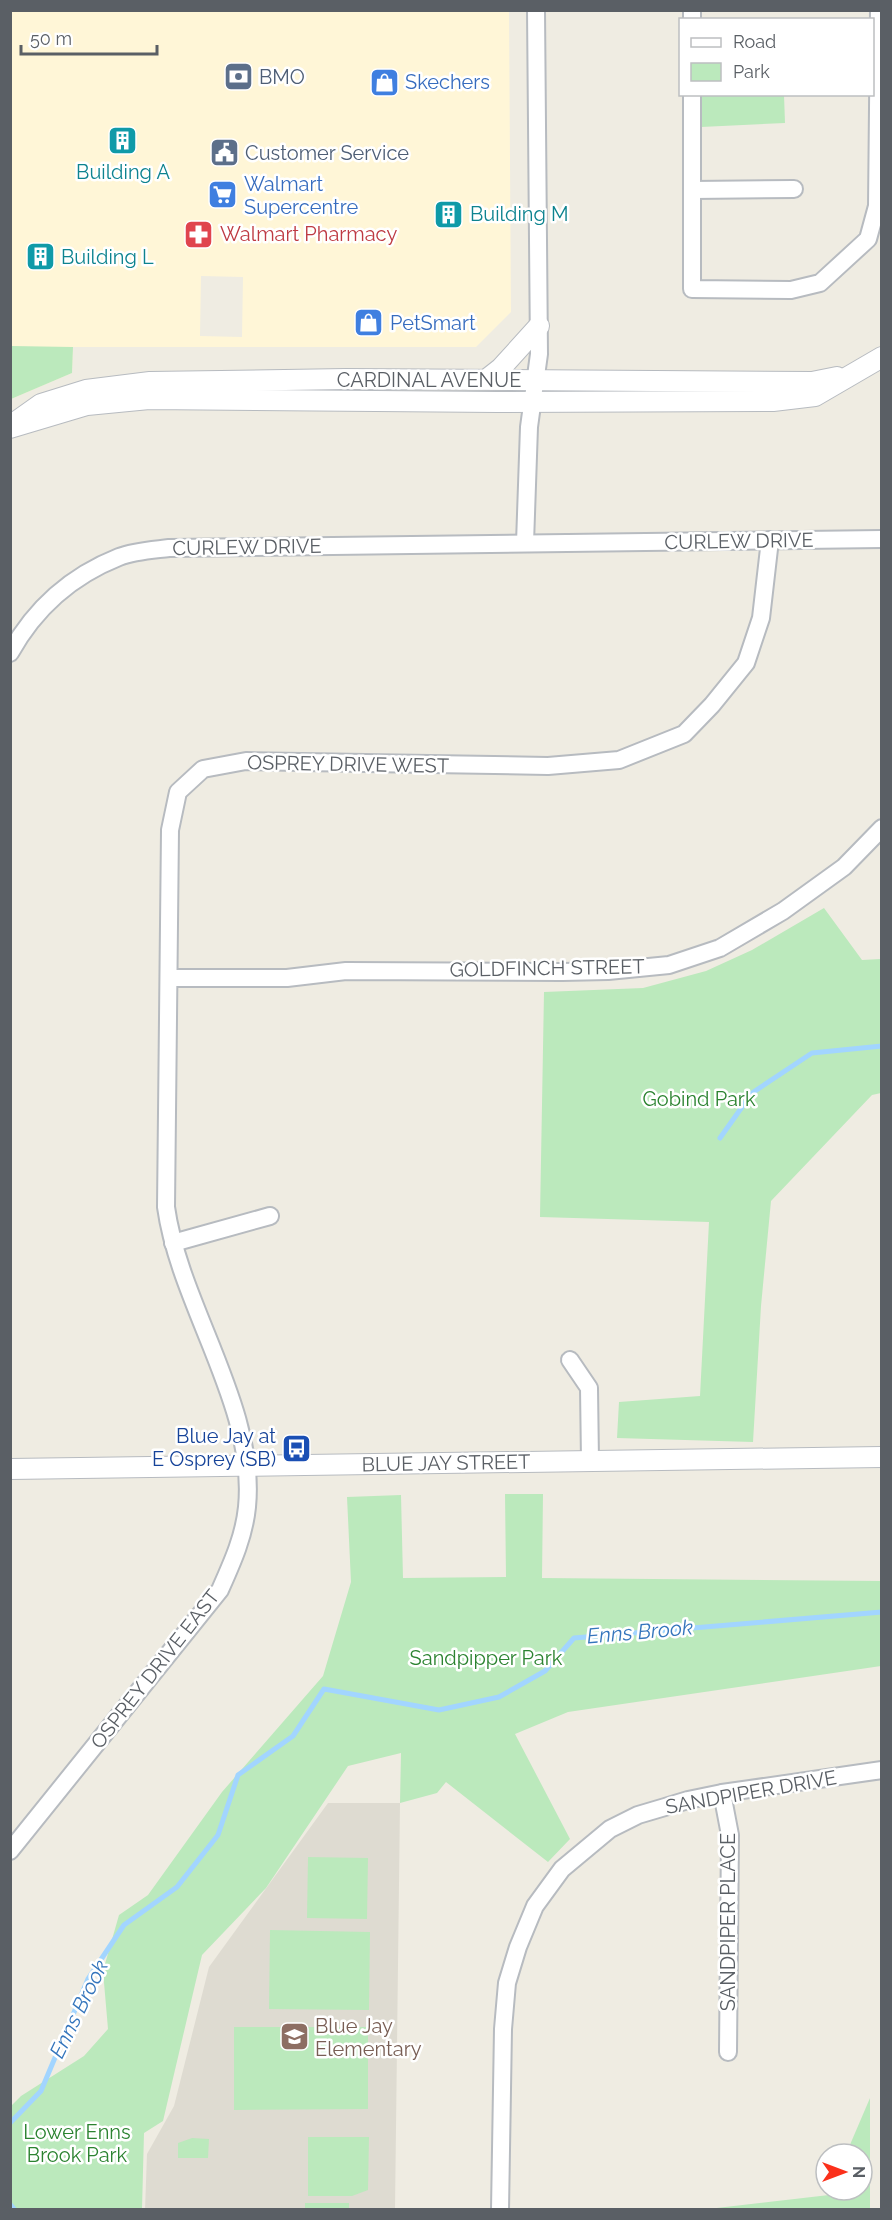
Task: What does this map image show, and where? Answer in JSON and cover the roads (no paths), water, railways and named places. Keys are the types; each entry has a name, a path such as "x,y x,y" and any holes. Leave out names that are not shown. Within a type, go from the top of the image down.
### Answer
{"street":[{"path":"525,543 529,427 539,354 536,10"},
{"path":"692,96 692,289 791,290 820,283 868,239 877,206 879,10"},
{"path":"692,190 794,189"},
{"path":"487,380 501,369 539,326"},
{"name":"CARDINAL AVENUE","path":"10,427 87,405 149,399 773,401 815,396 882,357"},
{"name":"CARDINAL AVENUE","path":"10,427 41,404 86,390 150,382 487,380 812,382 856,373"},
{"name":"CURLEW DRIVE","path":"10,653 19,637 46,602 74,579 121,556 169,548 882,539"},
{"name":"OSPREY DRIVE WEST","path":"247,1465 232,1403 187,1285 173,1243 166,1207 170,830 178,792 203,769 246,761 577,765 619,760 684,734 712,705 746,663 760,618 770,540"},
{"name":"GOLDFINCH STREET","path":"169,978 287,978 346,970 608,971 669,964 720,948 783,911 843,867 882,828"},
{"path":"173,1243 270,1216"},
{"path":"570,1360 589,1388 590,1461"},
{"name":"BLUE JAY STREET","path":"10,1469 882,1457"},
{"name":"OSPREY DRIVE EAST","path":"10,1851 220,1590 237,1553 245,1519 247,1465"},
{"name":"SANDPIPER DRIVE","path":"500,2210 503,2029 507,1983 518,1947 535,1906 562,1869 610,1829 656,1809 722,1793 882,1770"},
{"name":"SANDPIPER PLACE","path":"722,1793 730,1836 728,2052"}],"waterway":[{"path":"720,1138 752,1093 812,1053 882,1046"},
{"name":"Enns Brook","path":"10,2123 41,2091 88,1979 124,1925 177,1887 218,1835 238,1775 293,1736 324,1689 439,1710 499,1697 545,1671 574,1638 882,1612"},
{"path":"10,2204 15,2210"}],"place":[{"name":"BMO","path":"238,77"},
{"name":"Skechers","path":"384,82"},
{"name":"Building A","path":"123,141"},
{"name":"Customer Service","path":"224,153"},
{"name":"Walmart Supercentre","path":"223,195"},
{"name":"Building M","path":"449,214"},
{"name":"Walmart Pharmacy","path":"199,234"},
{"name":"Building L","path":"40,257"},
{"name":"PetSmart","path":"369,323"},
{"name":"Blue Jay at E Osprey (SB)","path":"297,1448"},
{"name":"Blue Jay Elementary","path":"294,2037"}],"park label":[{"name":"Gobind Park","path":"699,1099"},
{"name":"Sandpipper Park","path":"486,1658"},
{"name":"Lower Enns Brook Park","path":"77,2144"}]}
